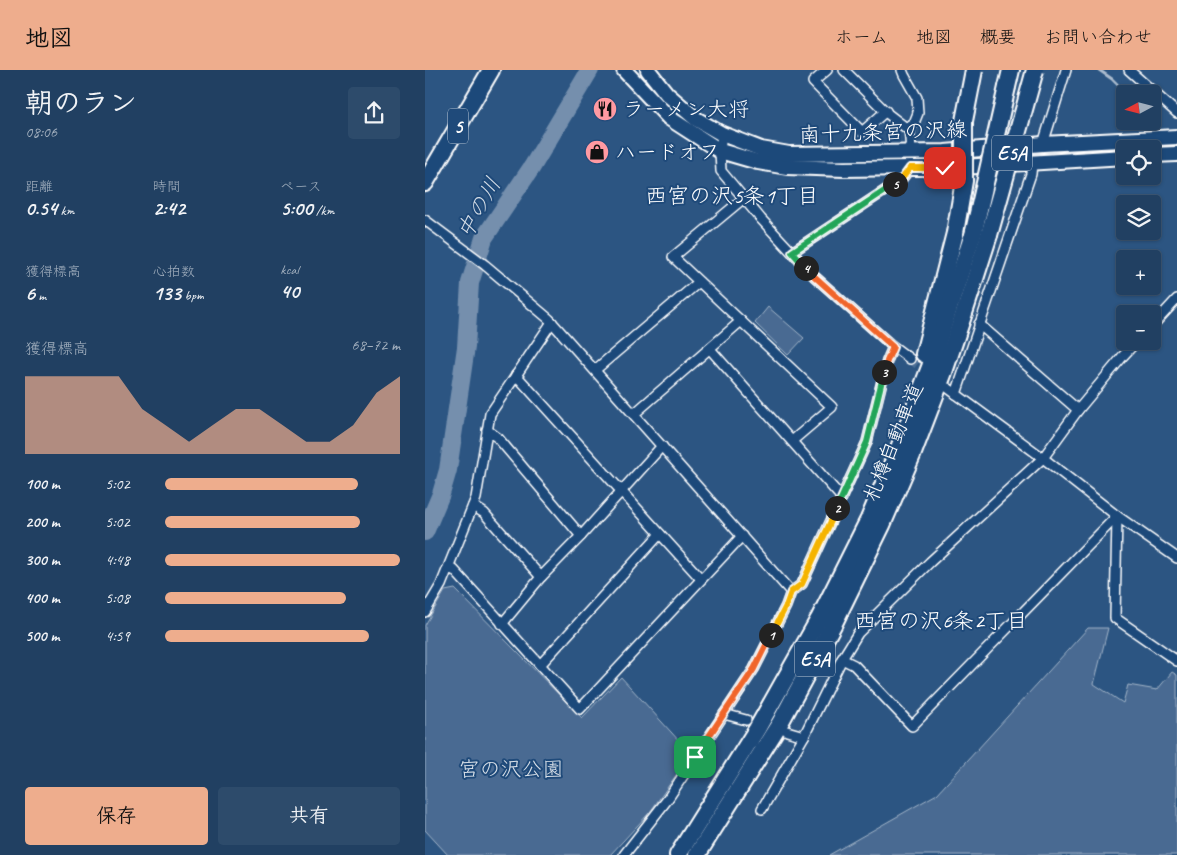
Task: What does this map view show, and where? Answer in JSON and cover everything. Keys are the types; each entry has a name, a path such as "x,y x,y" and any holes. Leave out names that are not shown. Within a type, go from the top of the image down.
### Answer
{"highway":[{"name":"5","path":"425,161 481,70"},
{"name":"5","path":"425,182 491,70"},
{"path":"899,448 955,233 964,181 964,120 974,70"},
{"name":"札樽自動車道","path":"697,855 780,723 834,623 883,525 913,453 944,372 966,307 1011,70"},
{"name":"札樽自動車道","path":"679,855 757,729 819,619 869,519 899,448 981,233 1035,70"}],"main road":[{"name":"南十九条宮の沢線","path":"624,70 669,118 720,151 758,162 787,167 844,169 945,168 1116,157"},
{"name":"南十九条宮の沢線","path":"649,70 667,94 695,119 722,134 761,149 789,154 945,152 1043,144 1177,137"}],"street":[{"path":"827,70 813,82 862,132 886,111"},
{"path":"844,70 886,111 910,130"},
{"path":"902,70 917,98 918,113 909,126 911,152"},
{"path":"1043,144 1066,70"},
{"path":"1129,70 1177,113"},
{"path":"722,134 720,151 721,171 761,219 814,276 893,347 910,359"},
{"path":"956,394 1031,174 1032,162"},
{"path":"792,252 901,180 910,168"},
{"path":"744,198 673,257 832,407 792,442"},
{"path":"425,220 462,246 552,322 791,592"},
{"path":"595,370 699,282"},
{"path":"1161,316 1177,298"},
{"path":"634,414 741,321"},
{"path":"425,612 441,585 476,498 490,414 552,322"},
{"path":"979,324 1078,410"},
{"path":"623,855 667,800 754,669 786,606 791,592 802,584 867,442 887,361 893,347"},
{"path":"710,349 842,498"},
{"path":"762,809 804,736 842,659 859,633 930,562 1043,458 1078,410 1129,350"},
{"path":"516,375 701,579"},
{"path":"948,388 1043,458 1117,516 1177,558"},
{"path":"487,430 498,438 581,536"},
{"path":"502,624 541,576 581,536 661,446"},
{"path":"473,506 484,513 541,576"},
{"path":"842,659 854,664 912,726 1117,516"},
{"path":"1117,516 1115,618 1177,661"},
{"path":"539,665 660,534"},
{"path":"447,569 453,570 580,709 742,536"},
{"path":"724,714 747,720"},
{"path":"787,731 804,736"}],"green space":[{"path":"768,307 804,338 788,355 755,323"},
{"name":"宮の沢公園","path":"455,589 582,718 621,677 691,754 650,812 610,855 448,855 425,830 425,625 445,591"},
{"path":"1088,628 1108,628 1094,684 1123,703 1128,685 1157,690 1172,672 1177,675 1177,855 829,855 937,794"}],"waterway":[{"name":"中の川","path":"425,532 441,494 448,470 466,347 470,283 484,238 532,167 590,70"},
{"path":"1099,70 1118,85"}],"tunnel":[{"path":"910,359 930,374"}],"place":[{"name":"ラーメン大将","path":"605,109"},
{"name":"ハードオフ","path":"597,152"}],"district":[{"name":"西宮の沢5条1丁目","path":"732,196"},
{"name":"西宮の沢6条2丁目","path":"941,621"}],"route":[{"path":"695,757 754,669 786,606 791,592 802,584 867,442 887,361 893,347 814,276 792,252 901,180 910,168 945,168"}]}
